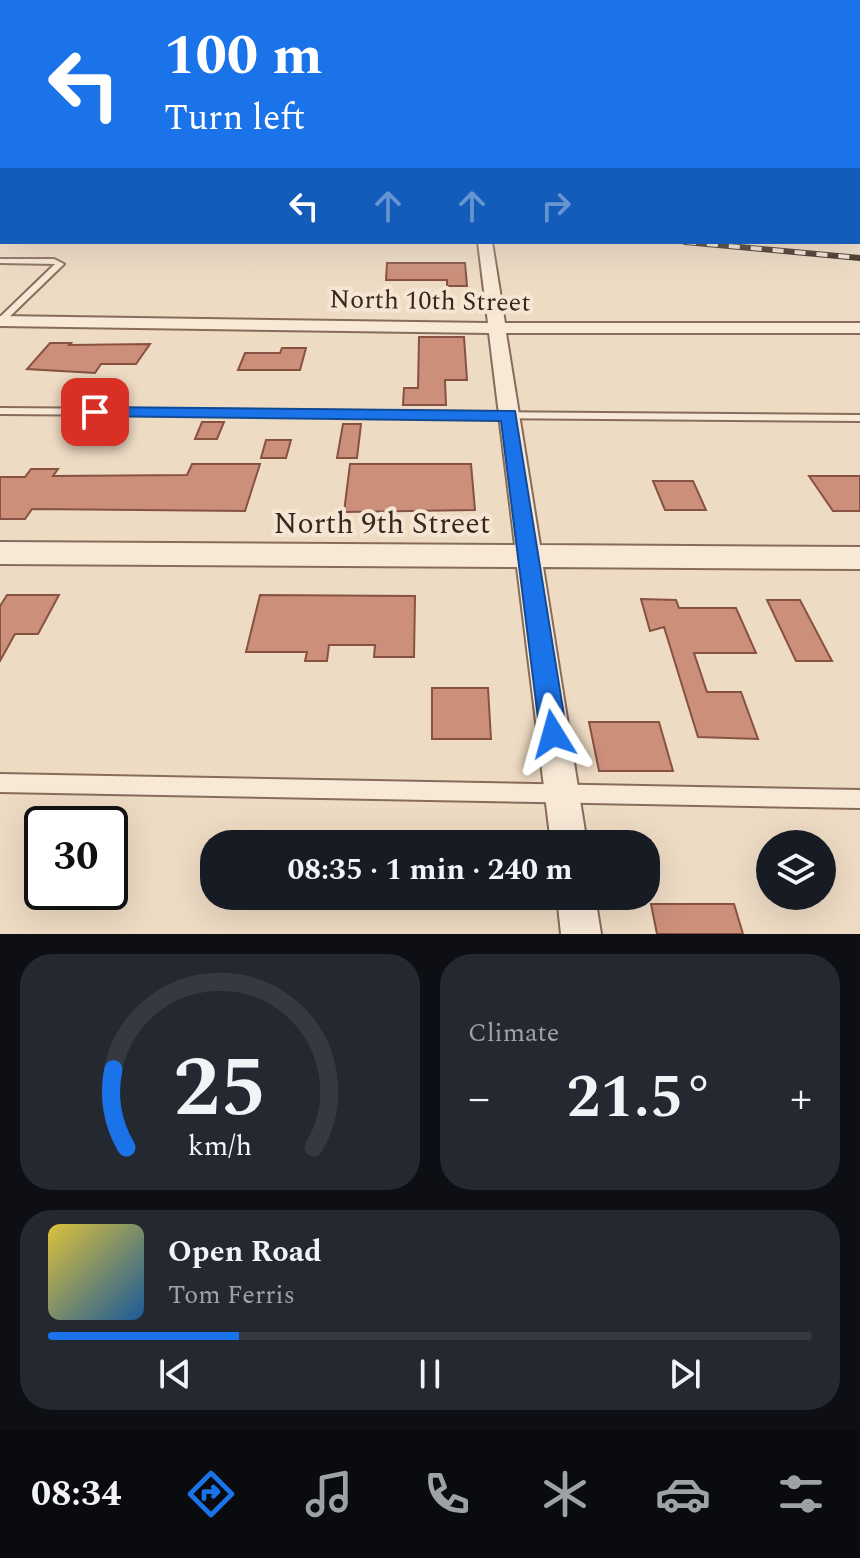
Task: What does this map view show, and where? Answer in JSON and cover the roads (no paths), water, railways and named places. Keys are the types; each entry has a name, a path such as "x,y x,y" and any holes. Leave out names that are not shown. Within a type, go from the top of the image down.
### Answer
{"street":[{"path":"485,244 567,830"},
{"name":"North 10th Street","path":"0,321 497,328 860,328"},
{"name":"North 9th Street","path":"0,553 860,558"},
{"path":"578,910 581,934"}],"lane":[{"path":"0,261 54,261 60,264 0,321"},
{"path":"0,411 860,418"},
{"path":"0,783 860,799"}],"railway":[{"path":"707,244 860,258"}]}
